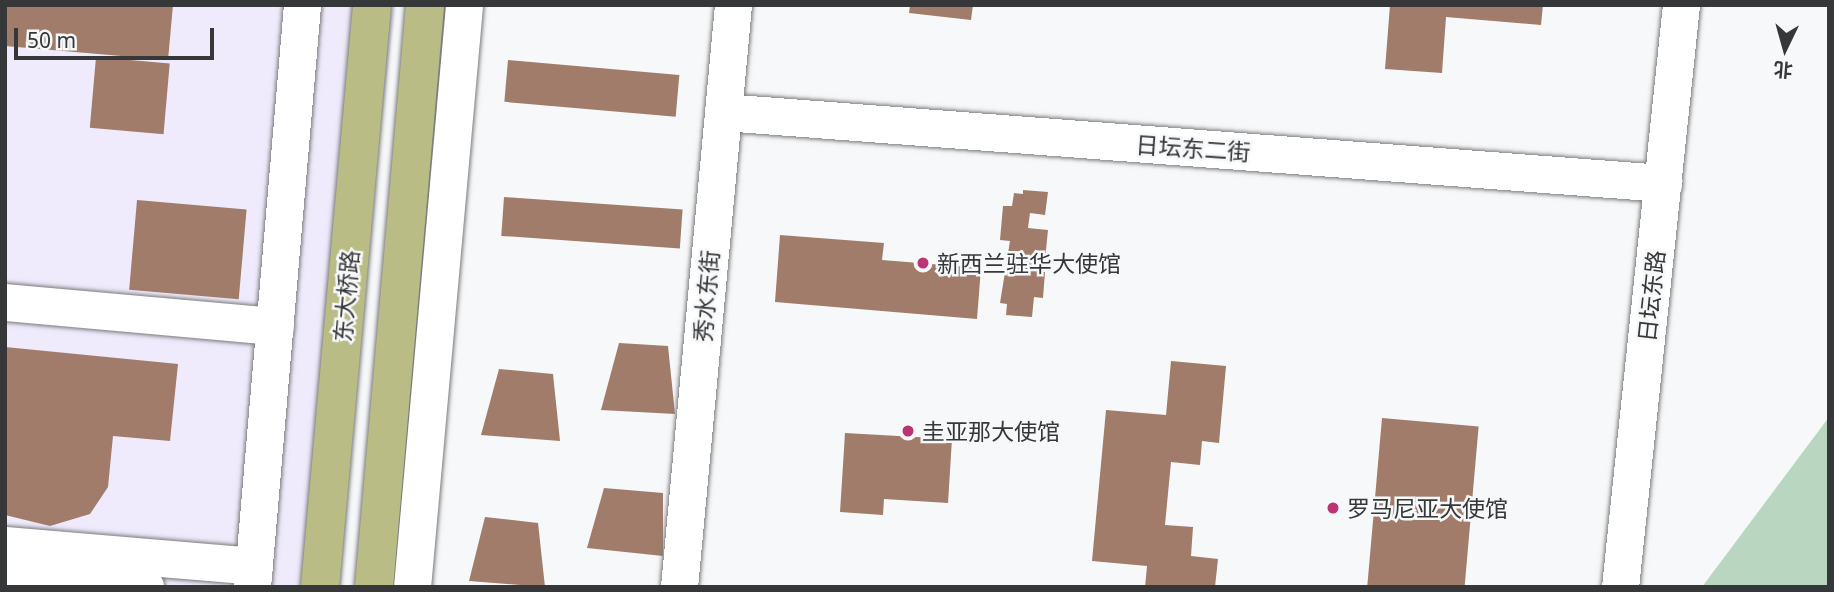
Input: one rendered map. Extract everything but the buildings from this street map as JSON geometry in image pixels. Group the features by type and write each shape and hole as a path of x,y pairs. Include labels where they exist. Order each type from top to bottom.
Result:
{"main road":[{"name":"东大桥路","path":"320,587 372,5"},
{"path":"374,587 425,5"}],"street":[{"path":"5,545 253,576 302,5"},
{"path":"412,587 464,5"},
{"name":"秀水东街","path":"679,587 733,5"},
{"name":"日坛东路","path":"1620,587 1681,5"},
{"name":"日坛东二街","path":"723,112 1663,183"},
{"path":"5,302 275,326"},
{"path":"5,572 145,587"}],"shaded area":[{"path":"5,5 396,5 323,587 5,587"}],"green space":[{"path":"1829,417 1829,587 1702,587"}],"place":[{"name":"新西兰驻华大使馆","path":"923,263"},
{"name":"圭亚那大使馆","path":"908,431"},
{"name":"罗马尼亚大使馆","path":"1333,508"}]}
